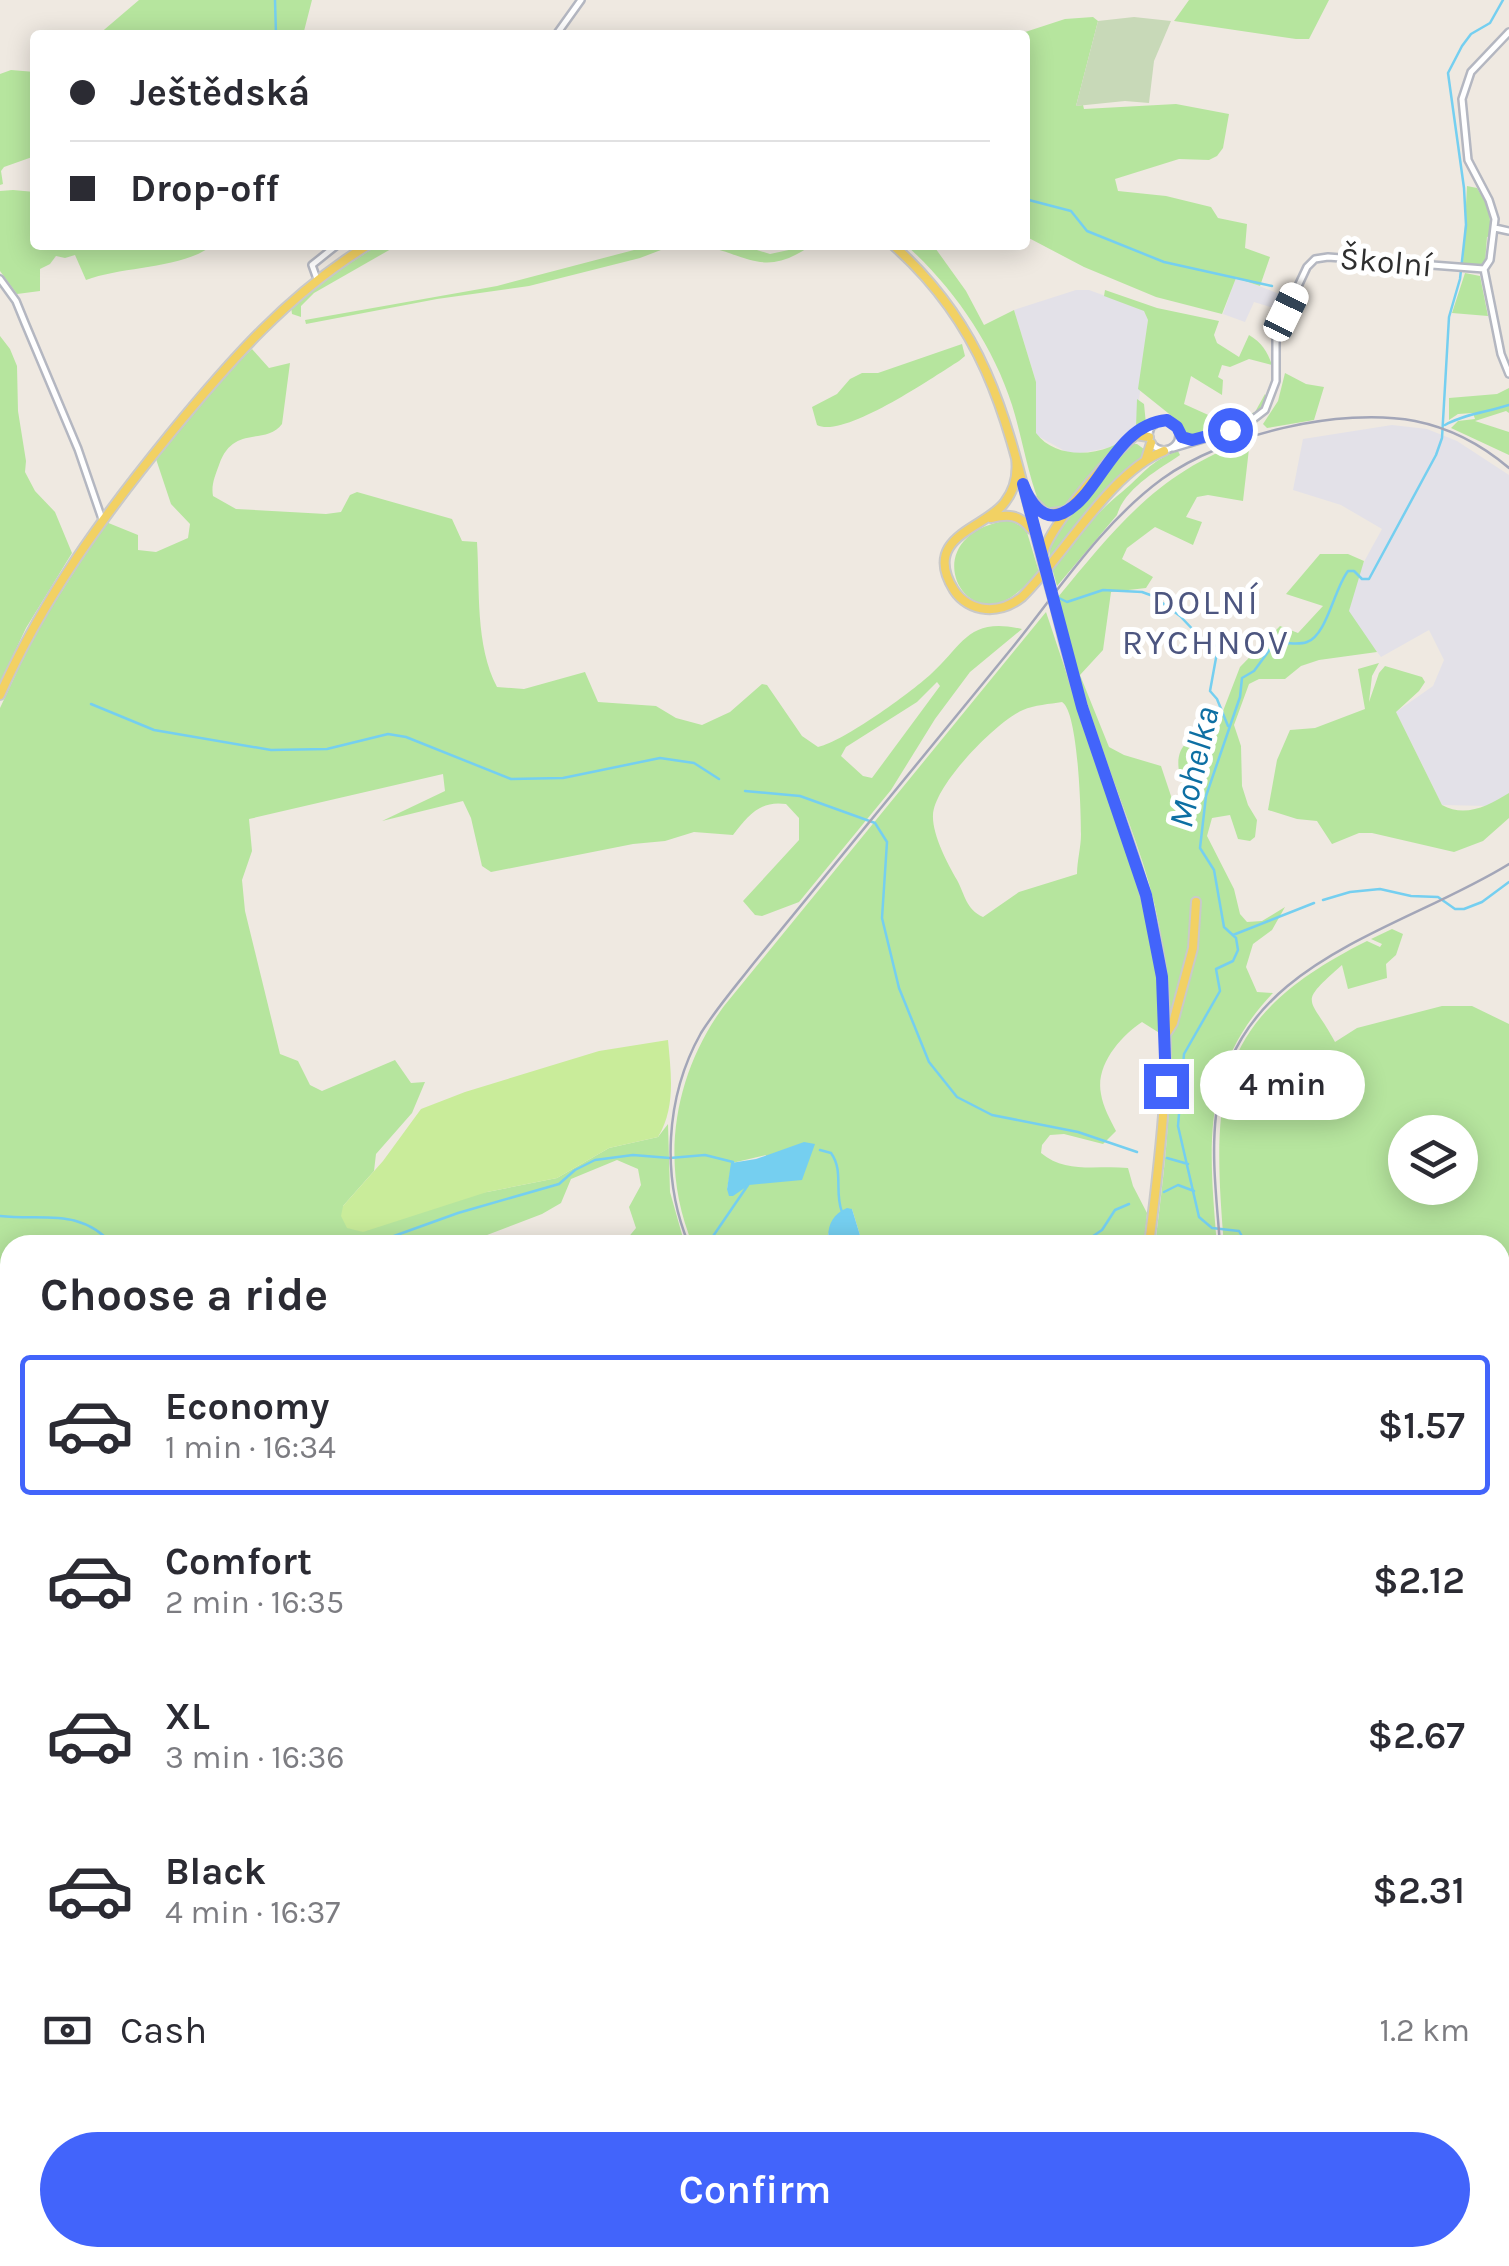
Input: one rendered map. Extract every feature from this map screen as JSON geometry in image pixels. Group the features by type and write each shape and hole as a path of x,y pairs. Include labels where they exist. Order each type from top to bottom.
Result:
{"main road":[{"path":"0,696 31,630 102,519 240,350 317,280 361,250"},
{"path":"898,250 936,287 965,327 989,374 1016,458 1082,707 1146,895 1162,977 1166,1034 1166,1107 1150,1235"},
{"path":"1043,563 1047,540 1074,505 1135,434 1154,424"},
{"path":"1135,434 1150,440 1144,463"},
{"path":"1016,458 1016,480 1008,498 999,510 966,528 948,555 948,576 955,591 981,608 1002,608 1018,601 1108,496 1144,463 1169,449"},
{"path":"1023,484 1034,506 1046,514 1062,514 1074,505"},
{"path":"982,520 1016,516 1024,520 1036,538"},
{"path":"1166,1034 1173,1023 1193,948 1196,902"}],"street":[{"path":"560,30 581,0"},
{"path":"1509,32 1471,72 1464,86 1468,160 1493,210 1495,228 1489,263 1484,269 1509,374"},
{"path":"1495,228 1509,231"},
{"path":"317,280 312,265 331,250"},
{"name":"Školní","path":"1192,440 1243,427 1265,410 1276,380 1276,333 1307,268 1318,258 1484,269"},
{"path":"0,278 16,301 76,442 102,519"},
{"path":"1163,420 1192,440 1169,449 1150,440 1154,424 1163,420"},
{"path":"1169,449 1180,435"}],"shaded area":[{"path":"1236,277 1287,297 1280,310 1254,302 1245,322 1223,314"},
{"path":"1076,290 1089,290 1144,310 1148,320 1136,427 1112,447 1072,455 1036,435 1036,382 1014,310"},
{"path":"1392,425 1427,429 1457,441 1509,475 1509,794 1489,806 1442,805 1396,712 1433,686 1444,660 1429,630 1381,657 1348,614 1360,569 1382,529 1341,505 1293,490 1303,439"}],"green space":[{"path":"139,0 312,0 304,30 104,30"},
{"path":"1189,0 1329,0 1309,39 1296,39 1174,21"},
{"path":"1093,17 1098,21 1076,106 1083,105 1084,109 1176,104 1229,114 1223,148 1217,156 1209,160 1179,159 1115,179 1118,191 1166,196 1211,207 1218,218 1247,224 1245,248 1270,257 1260,286 1236,278 1222,314 1156,297 1084,267 1030,239 1030,30 1065,19"},
{"path":"1134,17 1171,21 1154,61 1149,103 1076,106 1098,21"},
{"path":"11,70 30,72 30,158 4,167 0,185 0,74"},
{"path":"1467,186 1477,188 1489,208 1491,236 1487,237 1485,262 1480,265 1463,263"},
{"path":"0,191 30,192 30,250 205,250 186,259 86,280 75,255 56,256 40,269 40,291 17,294 0,271"},
{"path":"370,250 389,250 314,293 301,306 301,317 292,314 291,307"},
{"path":"634,250 661,250 529,286 306,324 305,320 497,286"},
{"path":"717,250 757,250 770,254 804,250 769,262"},
{"path":"911,250 937,250 984,325 1014,310 1036,382 1036,433 1051,446 1080,453 1113,446 1136,427 1137,399 1144,404 1146,424 1133,432 1063,506 1052,510 1039,502 1012,405 994,361 970,318"},
{"path":"1465,273 1480,276 1488,316 1452,313"},
{"path":"1105,290 1157,308 1219,321 1214,335 1217,343 1239,357 1249,335 1254,338 1272,365 1249,359 1230,367 1222,365 1218,377 1223,380 1222,395 1191,376 1184,404 1226,423 1255,412 1265,394 1267,399 1261,408 1253,415 1232,427 1187,435 1173,417 1138,389 1148,320 1144,311 1104,296"},
{"path":"0,336 17,366 25,472 35,491 55,512 72,553 26,628 0,683"},
{"path":"962,344 965,356 959,361 888,404 847,423 817,425 812,407 837,394 850,379"},
{"path":"252,349 269,368 290,363 282,424 267,434 232,444 219,465 213,496 236,509 326,514 341,512 350,495 357,492 452,519 462,541 477,542 482,635 497,687 524,689 585,672 598,702 656,706 676,718 702,725 730,712 762,684 767,685 802,736 818,747 844,736 892,704 978,630 1004,626 1022,629 970,672 891,790 799,902 762,916 755,915 743,901 799,840 799,818 786,804 762,807 733,835 694,832 665,841 491,872 482,866 463,801 382,821 445,791 443,774 249,819 252,851 242,880 245,911 280,1054 298,1061 310,1085 322,1091 395,1060 411,1083 425,1082 412,1113 376,1154 374,1171 343,1206 487,1192 557,1178 609,1148 658,1137 668,1124 670,1192 682,1235 630,1235 636,1228 629,1207 641,1185 638,1169 617,1160 571,1179 561,1203 542,1214 487,1235 0,1235 0,708 35,633 106,522 138,535 138,550 156,552 188,538 190,524 171,504 156,459 234,365","holes":["937,682 940,686 872,778 863,776 841,756 846,747 917,702"]},
{"path":"1285,373 1306,384 1324,387 1314,420 1267,428 1263,424 1278,401"},
{"path":"1509,388 1509,413 1475,421 1509,432 1509,455 1451,428 1458,421 1475,419 1473,413 1458,414 1449,420 1449,398 1497,394"},
{"path":"1250,440 1243,501 1197,497 1186,517 1202,522 1193,545 1155,527 1127,548 1122,559 1153,577 1146,588 1111,592 1103,650 1080,675 1109,747 1161,766 1172,799 1185,793 1178,767 1182,749 1195,736 1218,724 1240,667 1280,626 1298,633 1323,606 1286,594 1320,554 1348,554 1364,561 1349,611 1377,652 1319,660 1301,666 1285,679 1259,679 1249,684 1234,725 1241,746 1242,786 1257,820 1255,837 1250,841 1238,839 1230,815 1212,818 1207,836 1247,922 1262,921 1285,907 1272,930 1253,944 1246,967 1257,992 1273,993 1249,1022 1221,1081 1212,1143 1216,1235 1156,1235 1171,1045 1159,925 1133,833 1094,726 1058,597 1142,503 1190,467"},
{"path":"1131,444 1148,452 1049,560 1051,539"},
{"path":"1178,451 1180,455 1127,496 1117,515 1057,586 1052,568 1094,518 1153,464"},
{"path":"1010,520 1026,529 1039,572 1002,602 985,604 970,598 960,587 955,572 956,556 964,540 982,528"},
{"path":"1046,612 1141,896 1157,977 1161,1034 1142,1022 1118,1043 1106,1062 1101,1094 1116,1131 1103,1144 1064,1134 1050,1135 1041,1153 1071,1166 1128,1168 1147,1213 1145,1235 860,1235 852,1209 828,1235 689,1235 676,1184 674,1152 683,1091 707,1033 724,1006","holes":["1062,702 1067,709 1077,762 1081,834 1077,874 1019,892 983,917 969,906 941,848 933,823 936,802 969,755 1012,716 1027,708","766,1155 756,1183 727,1189 732,1163"]},
{"path":"1379,663 1372,676 1369,702 1385,666 1422,677 1425,682 1396,712 1442,805 1468,810 1509,793 1509,818 1483,841 1454,852 1359,833 1332,844 1317,821 1268,810 1277,760 1290,730 1315,728 1365,709 1358,669"},
{"path":"1392,929 1403,934 1396,955 1386,964 1387,978 1348,989 1342,965 1313,995 1314,1008 1335,1042 1357,1028 1442,1006 1472,1006 1509,1024 1509,1235 1223,1235 1219,1142 1223,1100 1234,1063 1252,1029 1279,998 1317,969 1367,941 1380,947 1382,944 1371,939"},
{"path":"668,1040 670,1102 658,1137 609,1148 557,1178 487,1192 363,1232 347,1228 341,1216 343,1206 421,1109 599,1051"}],"water":[{"path":"804,1142 815,1144 802,1180 749,1185 729,1196 731,1163 756,1159"},
{"path":"852,1209 860,1235 828,1235 837,1214"}],"waterway":[{"path":"275,0 276,30"},
{"name":"Mohelka","path":"1241,1235 1239,1231 1212,1228 1199,1217 1178,1126 1184,1054 1220,991 1216,969 1233,961 1238,950 1236,938 1224,927 1214,870 1200,848 1206,796 1240,697 1242,678 1254,671 1274,644 1303,643 1314,638 1348,571 1369,579 1436,455 1442,438 1449,317 1460,279 1466,225 1448,73 1471,34 1490,23 1503,0"},
{"path":"1030,200 1071,211 1087,231 1164,262 1272,286"},
{"path":"1445,425 1509,405"},
{"path":"1057,597 1067,602 1103,590 1142,592 1180,616 1200,637 1218,647 1210,691 1228,726"},
{"path":"91,704 154,730 271,750 327,749 388,734 406,737 511,779 563,778 660,758 694,763 719,779"},
{"path":"745,791 800,796 875,823 887,842 882,918 899,988 929,1062 957,1097 992,1115 1078,1132 1137,1152"},
{"path":"1323,900 1380,889 1438,897 1455,909 1464,909 1482,902 1509,882"},
{"path":"1233,935 1314,903"},
{"path":"820,1150 831,1153 835,1160 842,1212"},
{"path":"397,1235 559,1184 595,1160 633,1155 705,1155 733,1162"},
{"path":"1167,1158 1188,1164"},
{"path":"714,1235 748,1185"},
{"path":"1164,1192 1178,1185 1194,1191"},
{"path":"1095,1235 1115,1210 1129,1204"},
{"path":"0,1216 74,1220 102,1235"}],"railway":[{"path":"686,1235 674,1193 671,1138 680,1084 701,1033 1082,559 1140,497 1162,479 1217,449 1284,428 1353,418 1415,421 1441,428 1465,438 1509,468"},
{"path":"1219,1235 1214,1164 1216,1115 1229,1063 1253,1021 1287,986 1328,958 1509,864"}],"district":[{"name":"DOLNÍ RYCHNOV","path":"1206,622"}],"route":[{"path":"1166,1086 1162,977 1154,927 1130,840 1075,684 1023,484 1037,509 1058,515 1074,505 1124,444 1144,427 1167,420 1182,437 1192,440 1230,430"}]}
